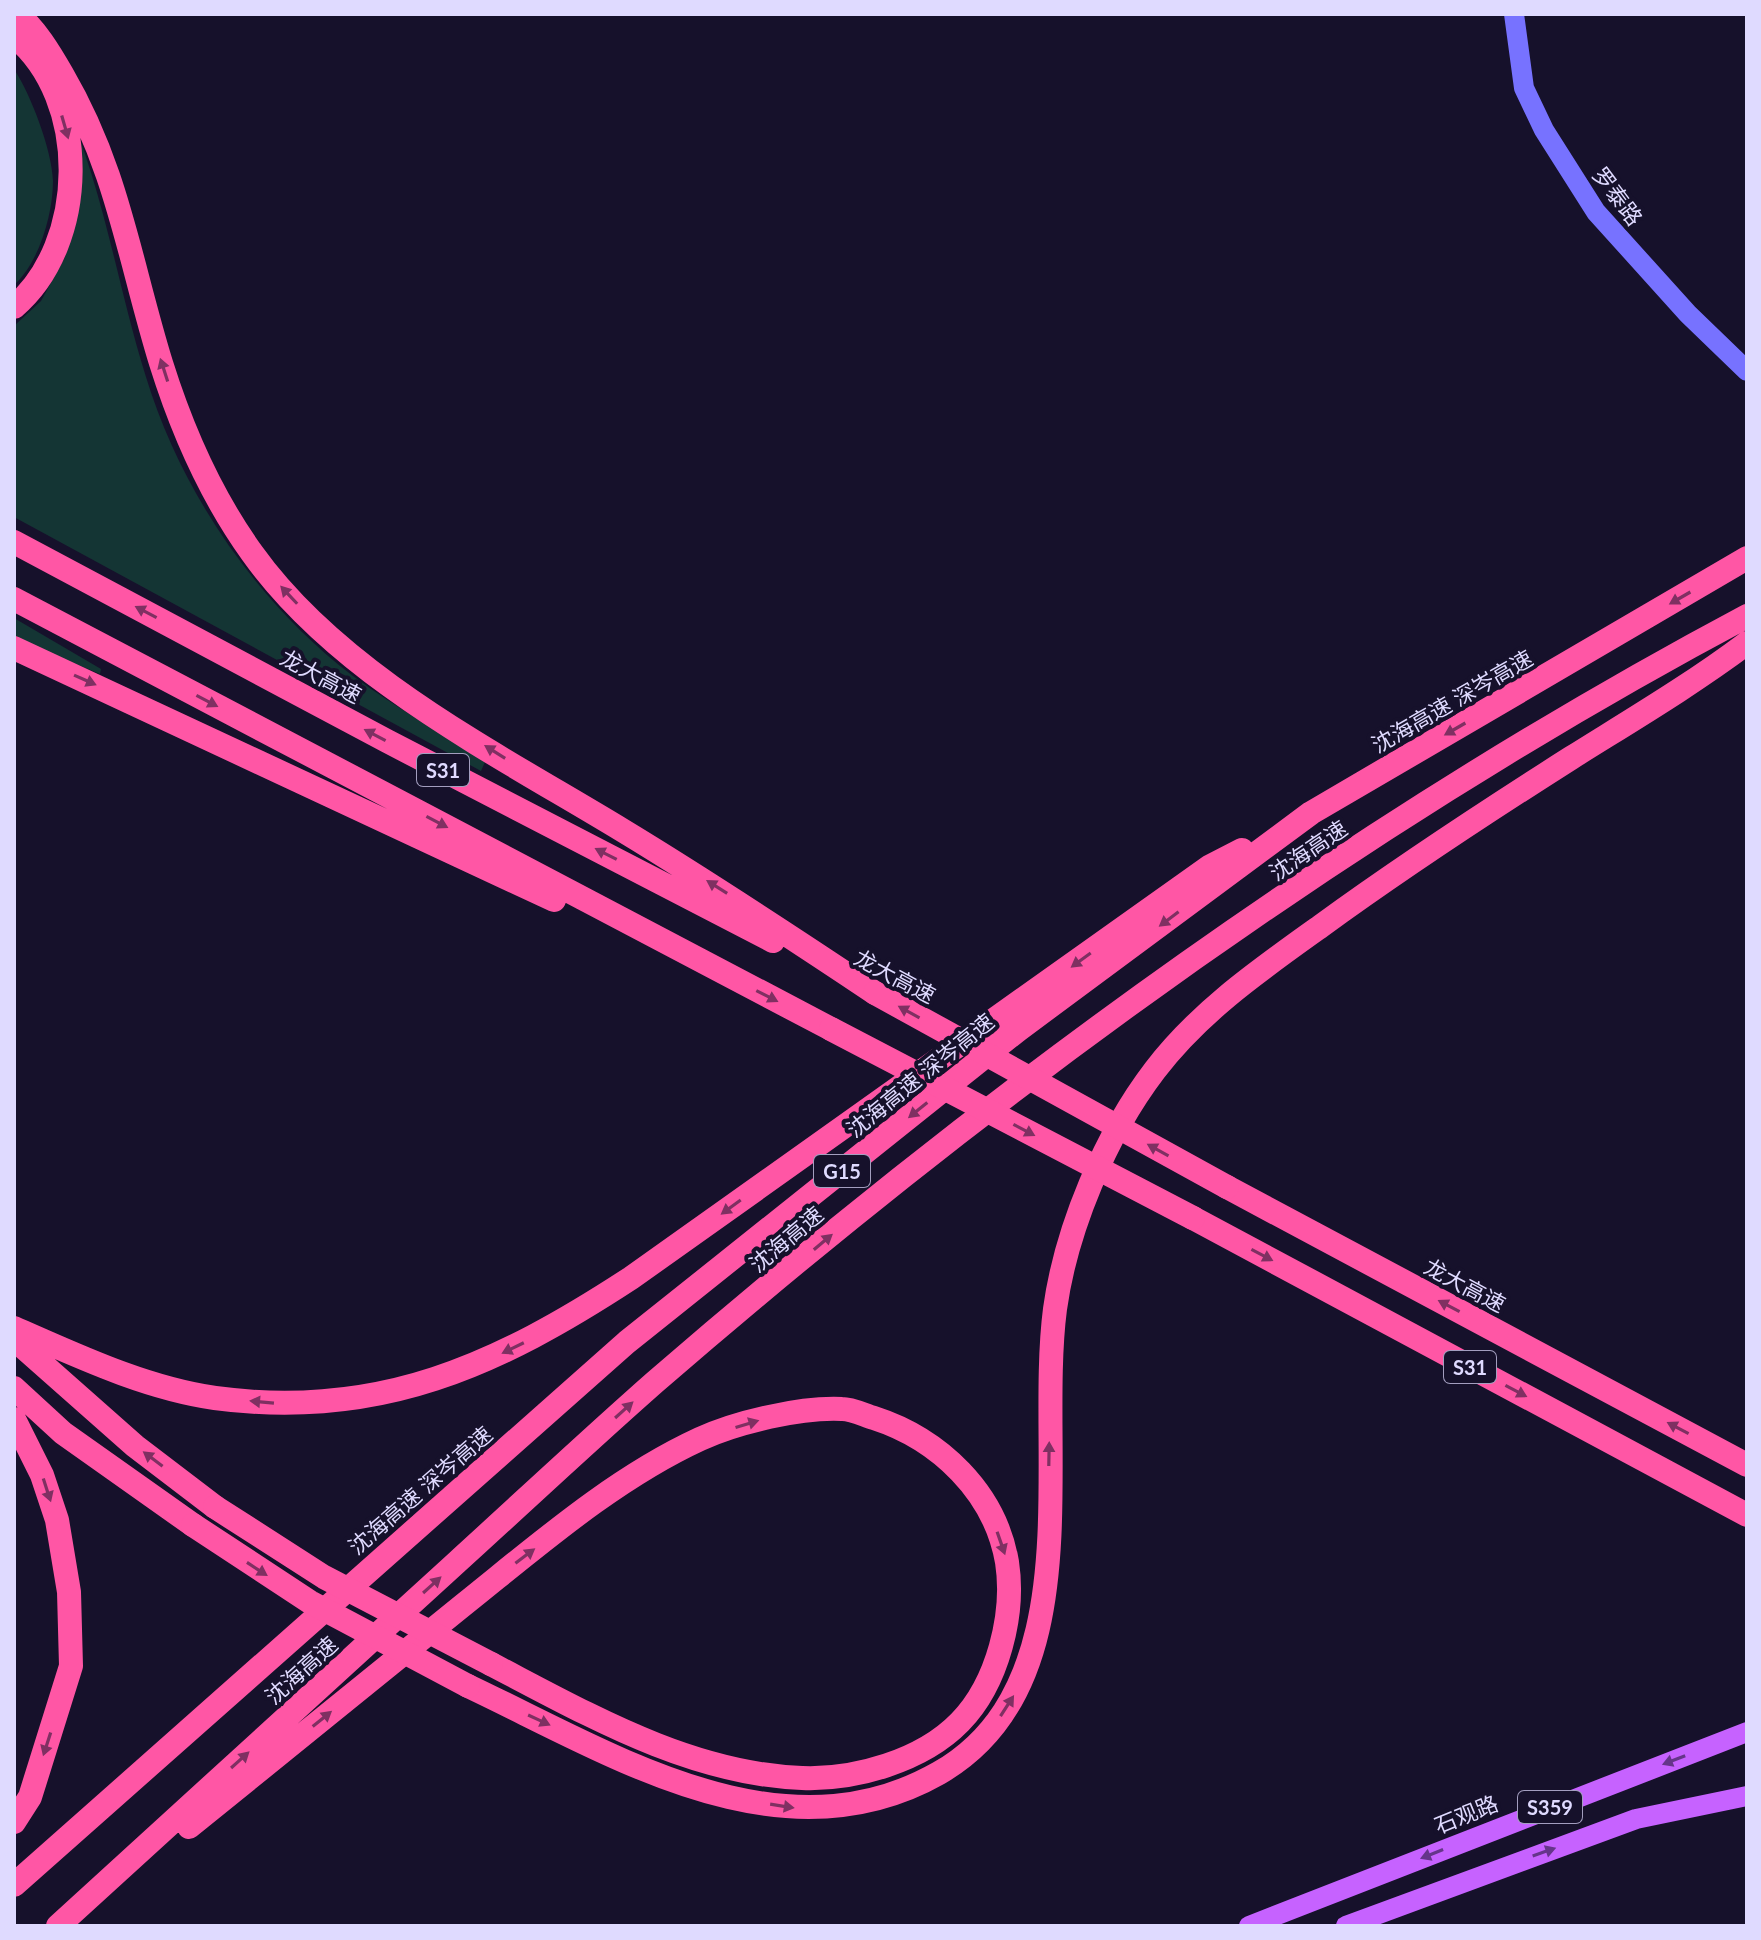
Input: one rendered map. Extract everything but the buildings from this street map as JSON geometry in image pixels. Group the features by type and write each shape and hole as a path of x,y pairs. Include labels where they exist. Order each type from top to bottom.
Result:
{"highway":[{"path":"17,14 51,55 82,108 110,173 162,365 198,460 254,555 287,594 333,640 399,691 719,888 875,993"},
{"path":"14,36 24,45 48,81 68,131 71,167 65,225 53,259 14,307"},
{"name":"龙大高速","path":"14,542 387,741 875,993 1227,1187 1747,1465"},
{"name":"沈海高速 深岑高速","path":"14,1885 627,1342 1018,1030 1311,813 1747,558"},
{"name":"S31","path":"14,599 1193,1218 1747,1515"},
{"name":"沈海高速","path":"58,1926 654,1383 945,1143 1084,1037 1363,845 1574,713 1747,616"},
{"path":"14,1388 63,1433 193,1525 310,1602 468,1686 656,1775 728,1798 803,1809 860,1805 915,1786 971,1750 1014,1696 1033,1651 1043,1607 1048,1558 1050,1370 1055,1307 1069,1241 1109,1147 1154,1072 1207,1013 1262,968 1382,881 1747,643"},
{"path":"14,648 486,871 704,963"},
{"path":"14,1328 154,1384 213,1398 279,1403 351,1398 419,1385 486,1362 555,1328 631,1278 1209,867 1311,813"},
{"path":"14,1339 135,1446 215,1507 324,1577 491,1664 612,1726 698,1759 802,1778 842,1776 885,1766 923,1748 960,1722 986,1685 1002,1641 1009,1599 1007,1560 994,1522 966,1476 939,1449 899,1426 844,1408 766,1418 701,1438 607,1495 513,1564 65,1926"},
{"path":"14,1419 42,1475 57,1520 69,1592 71,1666 30,1797 14,1822"}],"main road":[{"name":"石观路","path":"1249,1926 1747,1732"},
{"name":"S359","path":"1346,1926 1636,1819 1747,1796"}],"street":[{"name":"罗泰路","path":"1514,14 1524,88 1544,130 1596,212 1688,314 1747,371"}],"green space":[{"path":"14,69 40,123 53,181 43,237 31,264 14,285"},
{"path":"61,93 88,162 146,377 161,420 202,503 255,580 318,647 353,676 485,762 481,771 14,517 14,326 41,301 65,257 78,204"},
{"path":"14,618 101,669 100,674 14,638"}]}
